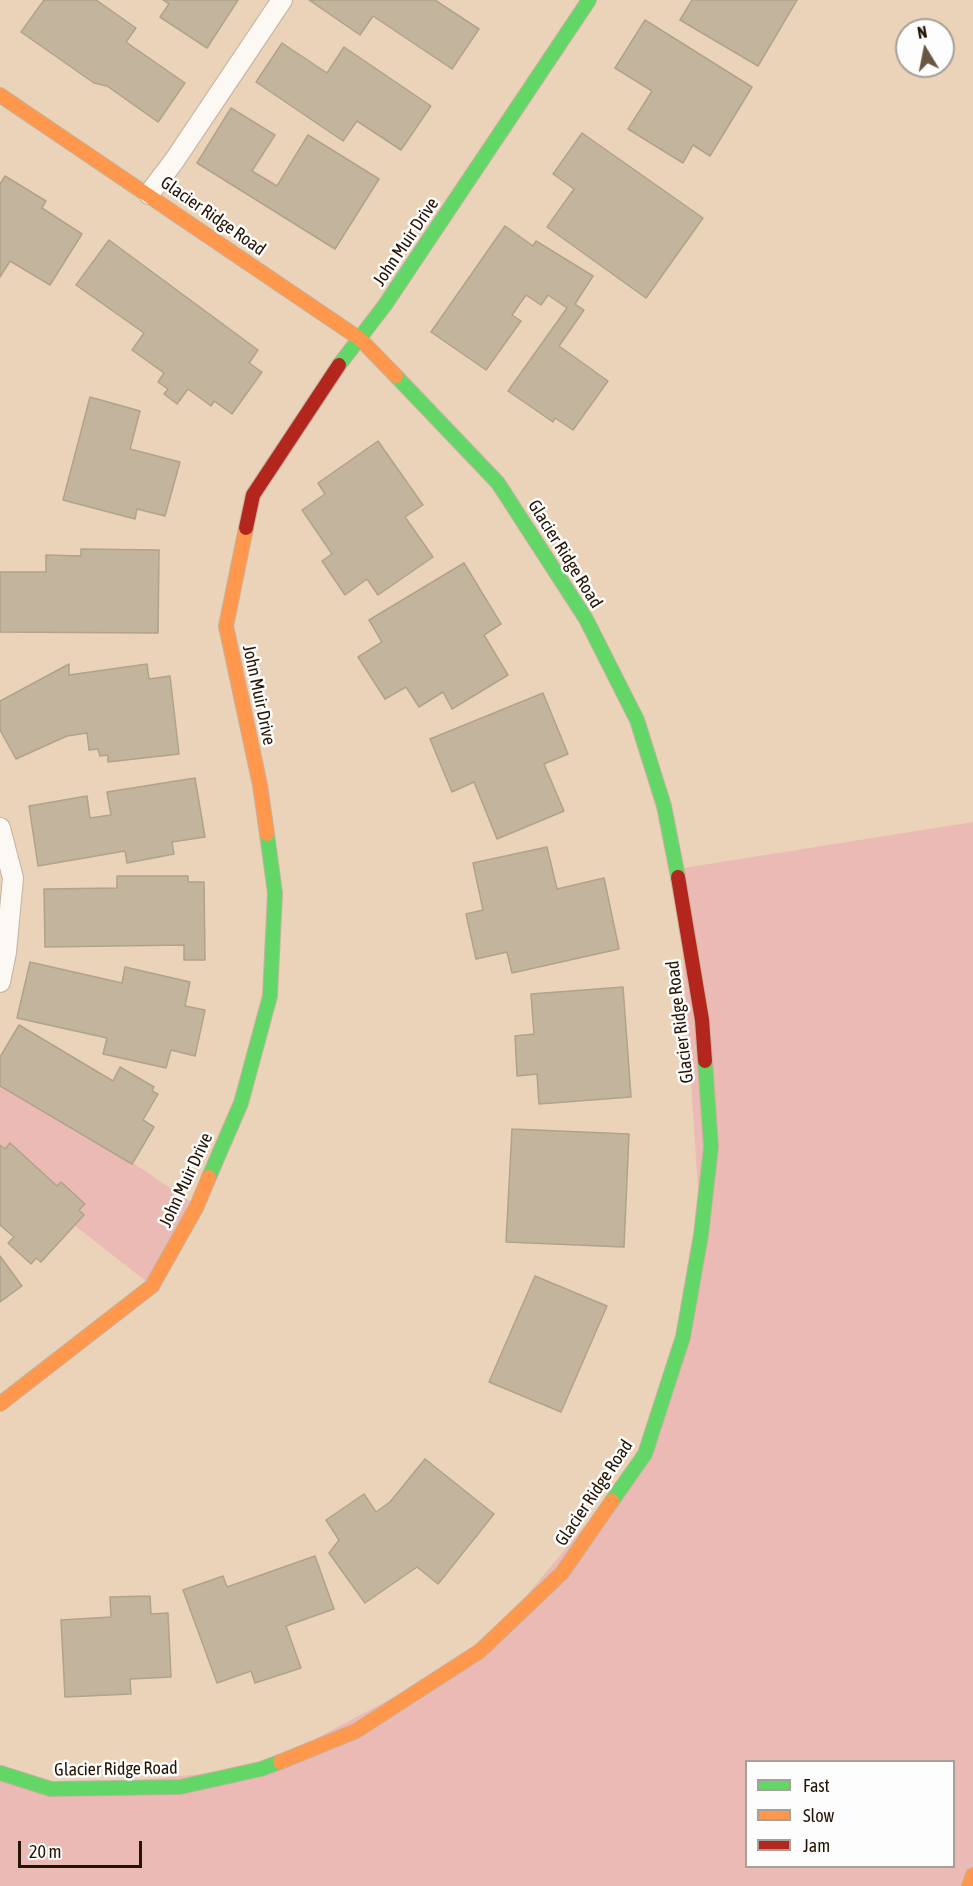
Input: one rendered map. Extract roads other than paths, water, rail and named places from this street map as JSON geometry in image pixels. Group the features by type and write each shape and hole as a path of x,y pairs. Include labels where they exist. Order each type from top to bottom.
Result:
{"street":[{"name":"John Muir Drive","path":"0,1404 152,1287 197,1206 241,1103 270,996 275,893 260,785 226,626 253,495 329,379 360,339 590,0"},
{"name":"Glacier Ridge Road","path":"0,95 360,339 498,483 586,619 637,720 664,806 673,848 702,1020 711,1147 701,1234 683,1337 645,1454 562,1573 480,1651 356,1731 261,1768 180,1787 51,1789 0,1773"},
{"path":"969,1886 973,1875"}],"lane":[{"path":"149,194 174,161 282,0"},
{"path":"0,828 13,878 6,952 0,982"}]}
